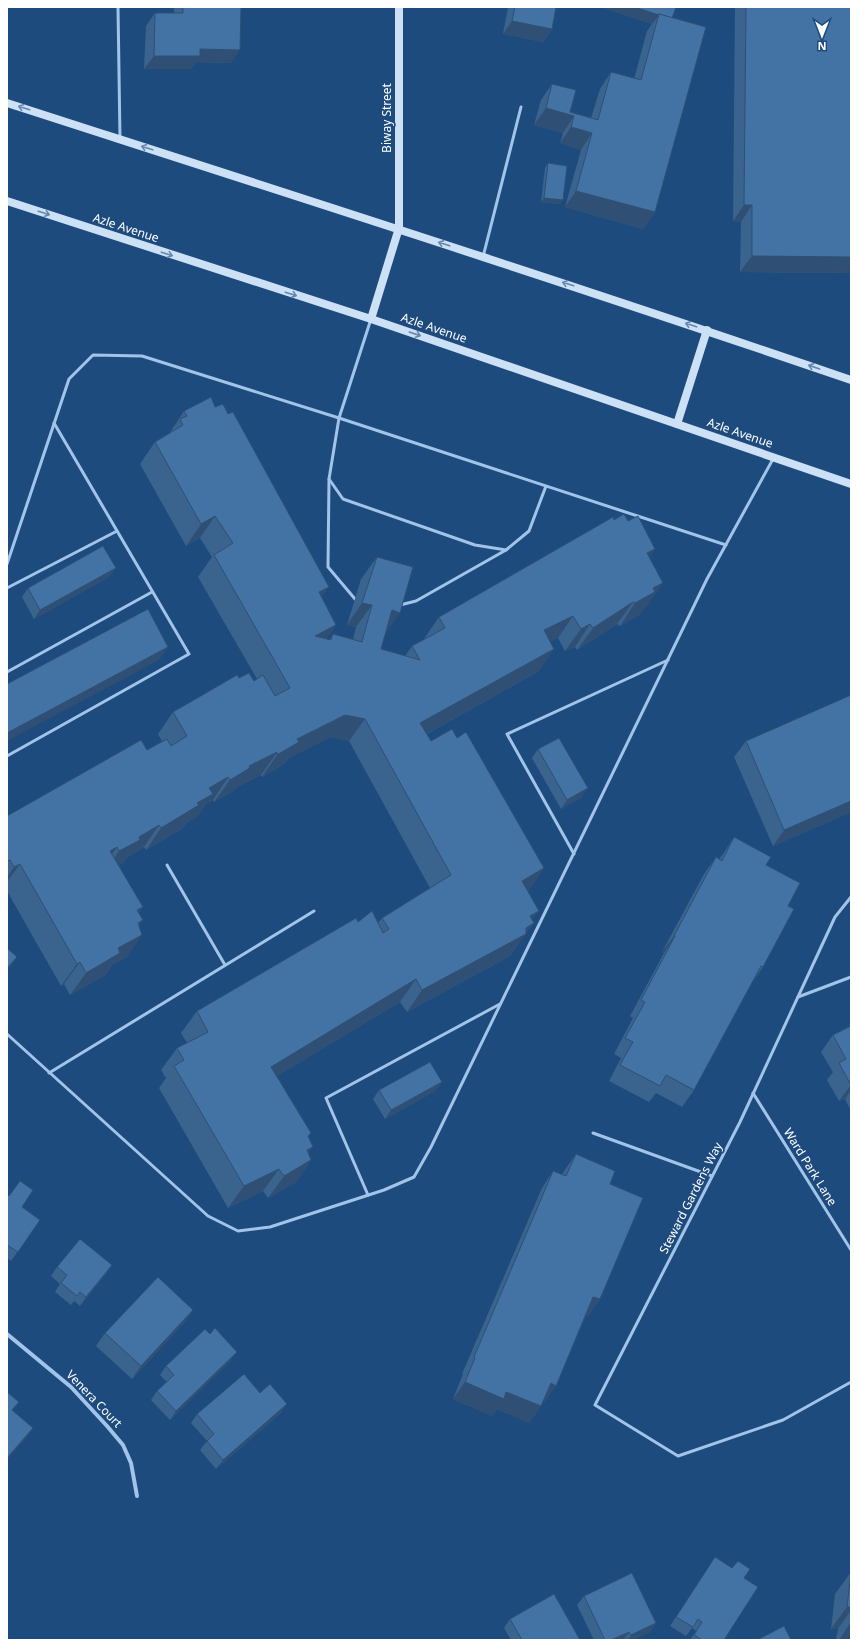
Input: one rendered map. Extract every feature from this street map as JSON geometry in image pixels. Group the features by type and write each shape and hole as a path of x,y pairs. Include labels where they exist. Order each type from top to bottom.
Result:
{"main road":[{"name":"Biway Street","path":"371,319 399,228 399,7"},
{"path":"7,103 399,228 707,330 851,380"},
{"name":"Azle Avenue","path":"7,201 371,319 851,484"},
{"path":"677,424 707,330"}],"street":[{"name":"Venera Court","path":"7,1334 71,1387 108,1426 123,1446 131,1463 137,1496"}],"lane":[{"path":"118,7 120,139"},
{"path":"484,256 521,107"},
{"path":"355,599 328,567 329,479 339,418 371,319"},
{"path":"7,564 69,379 93,355 142,356 339,418 726,545"},
{"path":"7,756 189,654 54,424"},
{"path":"7,1034 208,1216 238,1231 270,1227 368,1195 414,1177 431,1148 707,579 774,458"},
{"path":"329,479 343,499 475,545 506,550"},
{"path":"393,607 416,601 506,550 529,531 546,486"},
{"path":"7,588 117,531"},
{"path":"7,672 152,592"},
{"path":"574,854 507,734 668,660"},
{"path":"167,865 225,965"},
{"name":"Steward Gardens Way","path":"851,897 835,916 753,1093 595,1405 678,1456 783,1420 851,1382"},
{"path":"49,1072 314,911"},
{"path":"798,997 851,977"},
{"path":"368,1195 326,1098 500,1004"},
{"name":"Ward Park Lane","path":"753,1093 851,1250"},
{"path":"593,1133 712,1176"}],"building":[{"path":"183,7 241,7 240,50 200,49 200,56 154,56 155,13 183,13"},
{"path":"515,7 556,7 552,29 512,21"},
{"path":"634,7 676,7 672,18"},
{"path":"746,7 851,7 851,257 752,256 752,205 744,205"},
{"path":"659,14 706,27 655,212 576,191 592,133 571,127 574,116 546,108 552,84 576,90 570,112 598,120 611,72 641,80"},
{"path":"548,163 567,166 563,200 544,198"},
{"path":"211,397 215,407 223,404 228,414 233,412 329,587 319,592 336,625 315,636 331,640 333,634 362,642 372,605 362,603 377,557 413,567 400,613 392,610 381,649 420,660 412,646 445,628 439,617 613,517 614,520 624,514 628,521 638,516 655,549 647,553 663,583 653,588 655,592 635,603 633,602 593,628 590,624 581,629 573,616 544,630 554,649 420,723 431,741 452,729 457,738 466,732 544,868 522,881 539,911 530,916 534,923 526,928 526,934 422,990 416,979 271,1067 311,1133 308,1136 313,1147 307,1150 311,1160 284,1176 279,1169 244,1186 174,1066 184,1060 177,1048 208,1032 197,1011 356,918 358,922 372,911 383,933 389,929 382,918 451,875 365,719 345,715 297,739 299,742 277,755 277,752 249,766 250,768 230,780 228,777 209,788 213,794 197,803 199,805 161,828 159,825 139,837 140,840 119,851 117,847 110,851 143,907 137,910 143,920 138,923 142,935 118,948 120,953 86,973 80,962 77,964 20,864 14,867 10,860 7,861 7,816 141,740 147,750 167,739 171,746 187,736 173,712 237,675 239,678 249,673 254,681 263,675 275,696 290,688 214,555 233,543 215,516 201,524 155,442 183,425 180,419 187,416 184,411"},
{"path":"103,546 116,568 40,610 28,588"},
{"path":"148,609 168,647 7,733 7,684"},
{"path":"851,695 851,801 784,830 746,741"},
{"path":"559,738 588,788 567,800 538,749"},
{"path":"734,837 771,857 766,865 800,883 788,906 794,909 763,967 761,966 694,1090 666,1075 660,1086 620,1065 633,1042 625,1038 645,1002 641,1000 716,857 722,861"},
{"path":"7,948 17,957 7,968"},
{"path":"851,1026 851,1085 839,1063 846,1059 833,1035"},
{"path":"430,1062 442,1082 391,1110 379,1090"},
{"path":"576,1154 615,1171 610,1184 643,1198 600,1299 593,1297 556,1386 551,1383 541,1406 506,1392 504,1399 465,1382 475,1358 474,1357 553,1171 566,1176"},
{"path":"20,1181 33,1190 22,1207 40,1220 18,1252 7,1245 7,1195 9,1196"},
{"path":"80,1239 112,1265 86,1297 80,1292 77,1296 61,1283 67,1275 57,1267"},
{"path":"158,1277 193,1310 141,1366 105,1333"},
{"path":"215,1328 237,1352 176,1411 157,1391 174,1375 166,1366 205,1329 210,1334"},
{"path":"244,1374 260,1393 270,1384 287,1404 223,1460 207,1441 214,1434 197,1414"},
{"path":"7,1392 19,1402 12,1410 33,1428 7,1458"},
{"path":"715,1557 732,1568 738,1561 750,1569 744,1578 758,1587 724,1640 702,1640 694,1635 702,1622 698,1619 693,1627 676,1617"},
{"path":"851,1572 851,1607 847,1607"},
{"path":"632,1573 656,1623 631,1635 629,1632 611,1640 605,1640 584,1596"},
{"path":"554,1594 580,1640 522,1640 510,1619"},
{"path":"784,1626 791,1640 757,1640"}]}
